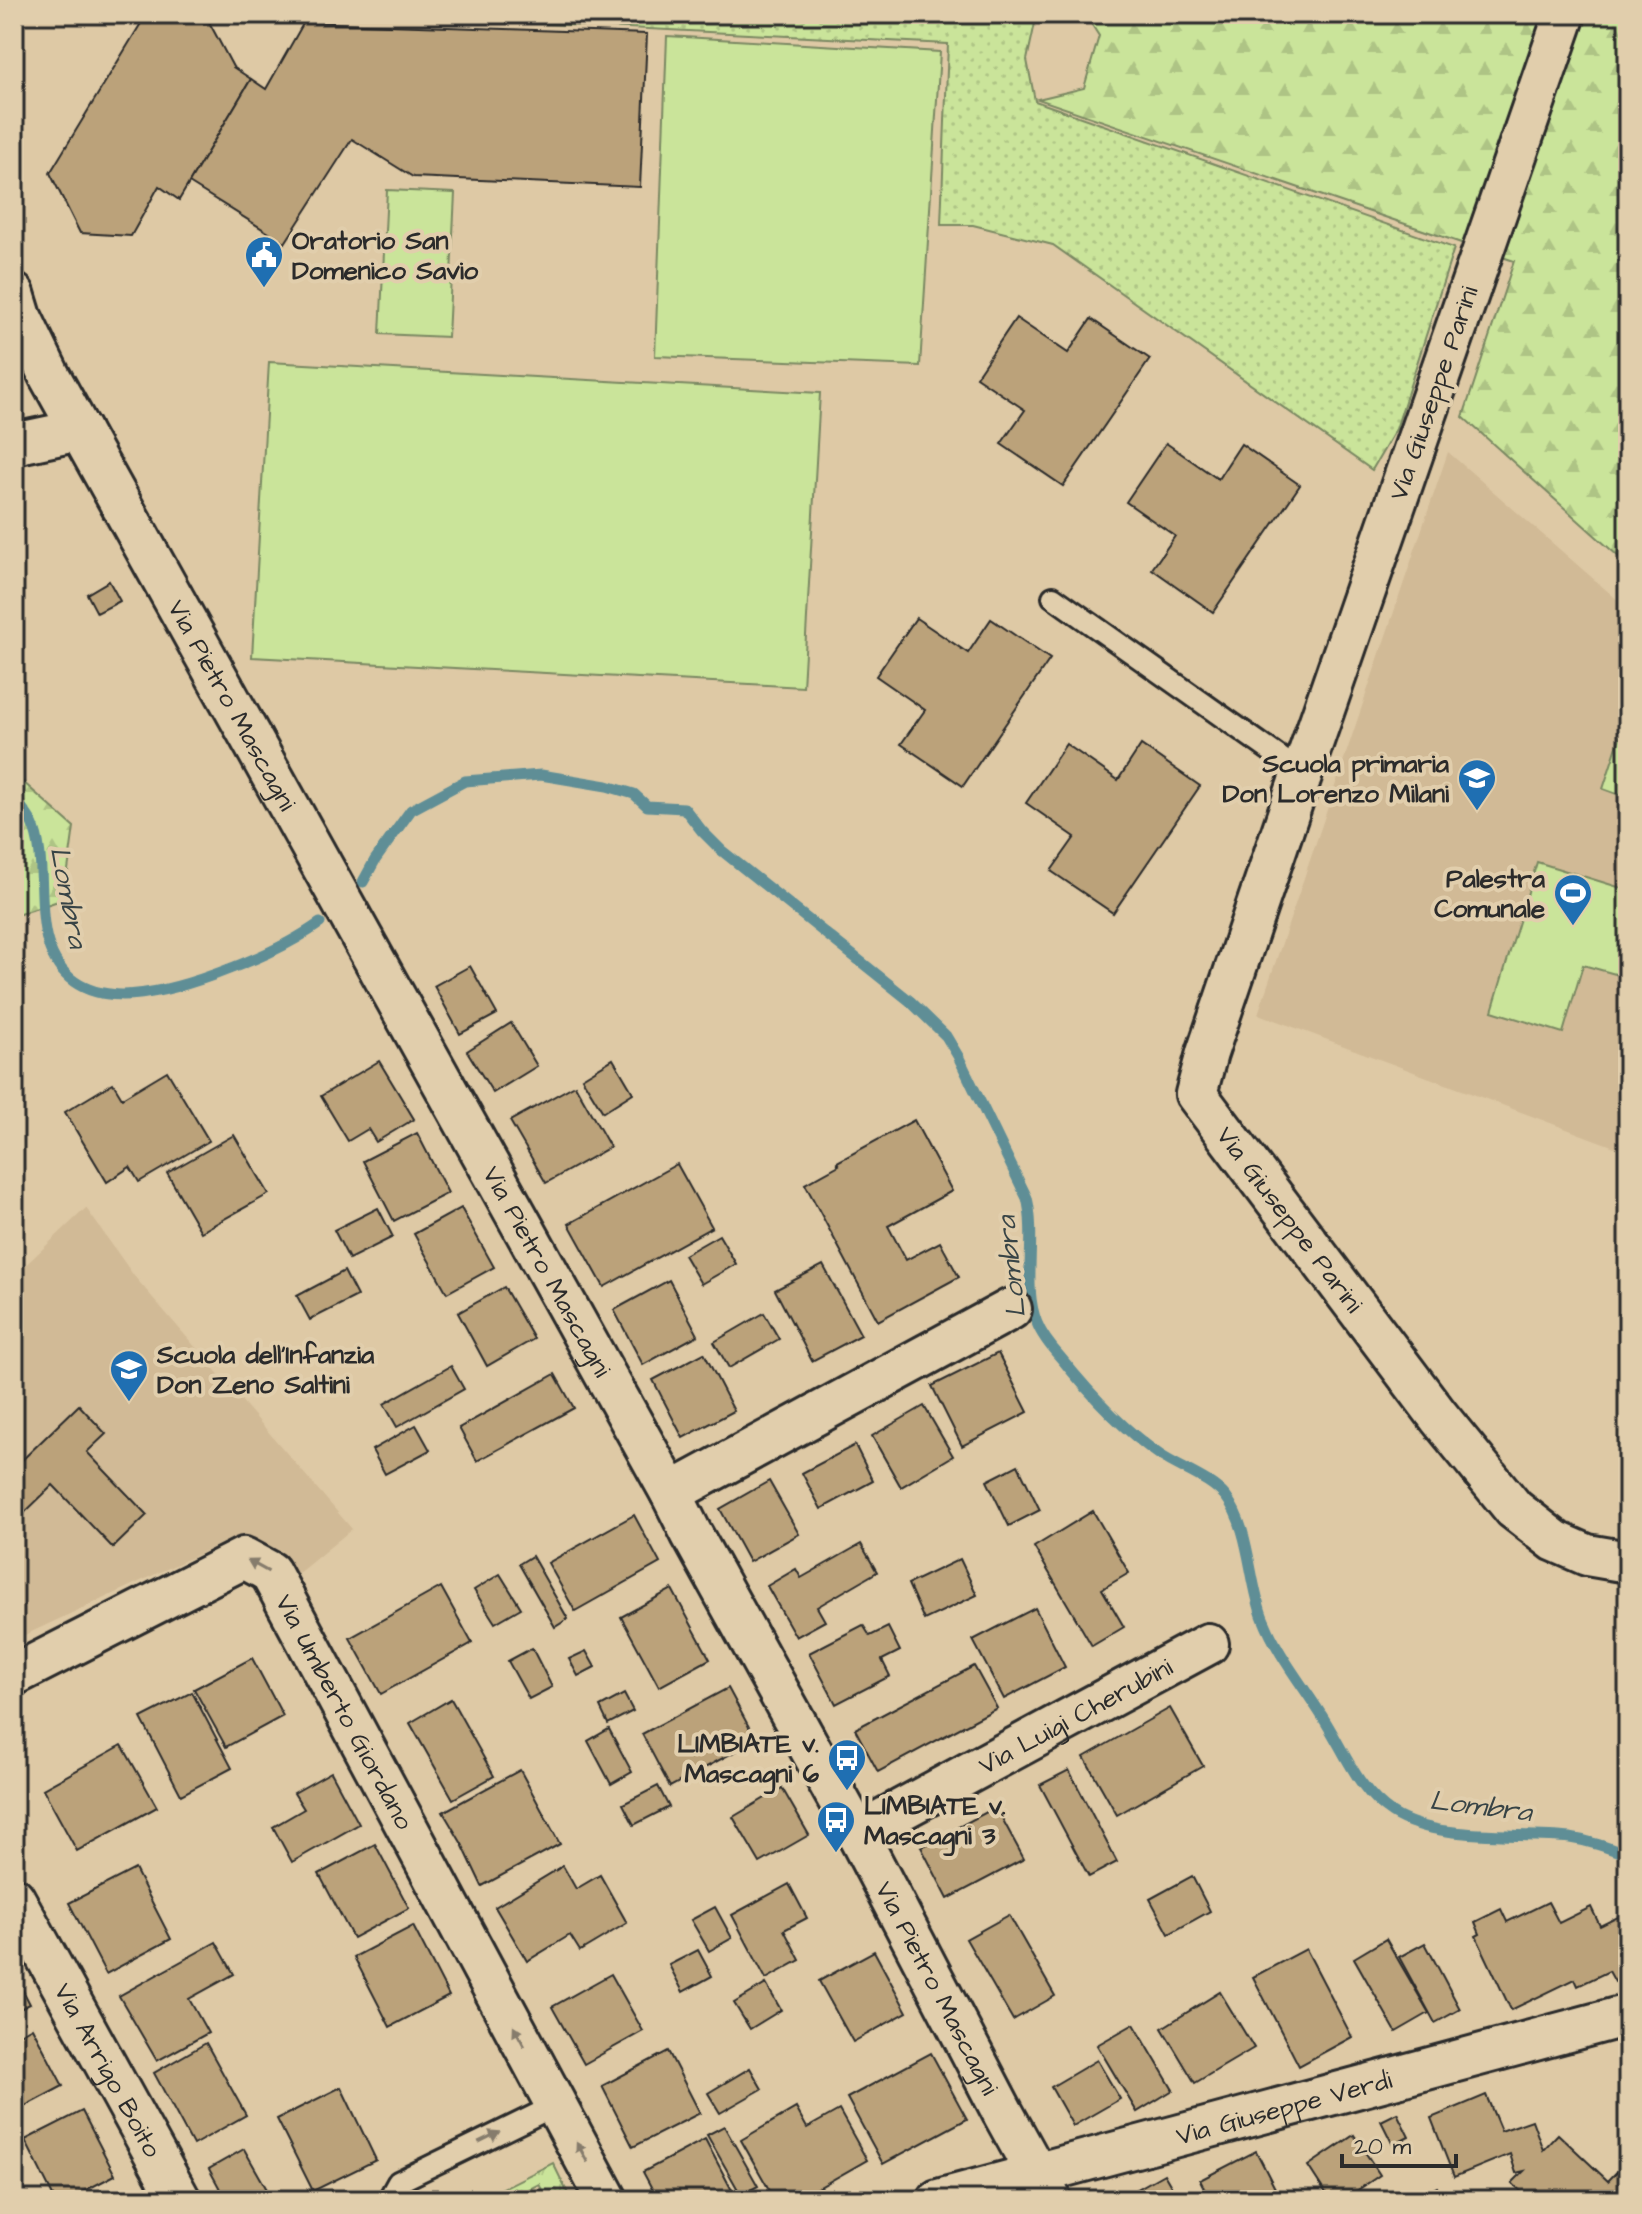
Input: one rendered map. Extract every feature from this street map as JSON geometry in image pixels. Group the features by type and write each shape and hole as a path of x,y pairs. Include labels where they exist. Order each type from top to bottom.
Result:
{"street":[{"name":"Via Giuseppe Parini","path":"1565,14 1302,773 1207,1053 1196,1094 1439,1417 1514,1509 1555,1541 1587,1555 1628,1562"},
{"name":"Via Pietro Mascagni","path":"14,294 21,317 49,375 671,1493 858,1835 1043,2187"},
{"path":"14,444 80,430"},
{"path":"671,1493 1011,1309"},
{"name":"Via Umberto Giordano","path":"14,1675 244,1558 270,1572 556,2105"},
{"name":"Via Luigi Cherubini","path":"858,1835 1208,1644"},
{"name":"Via Arrigo Boito","path":"14,1898 180,2200"},
{"name":"Via Giuseppe Verdi","path":"938,2200 1043,2187 1628,2015"},
{"path":"556,2105 607,2200"}],"lane":[{"path":"1053,597 1302,773"},
{"path":"388,2200 398,2182 556,2105"}],"shaded area":[{"name":"Scuola primaria Don Lorenzo Milani","path":"1448,452 1628,609 1628,1152 1258,1014"},
{"name":"Scuola dell'Infanzia Don Zeno Saltini","path":"86,1208 134,1276 352,1529 296,1575 280,1550 255,1541 231,1539 14,1640 14,1276"}],"green space":[{"path":"350,14 1037,14 1027,60 1035,101 1454,248 1396,429 1372,470 1053,245 973,225 941,225 948,44"},
{"path":"1085,14 1628,14 1628,565 1463,417 1514,261 1038,99 1084,88 1099,36"},
{"path":"667,36 940,52 920,366 655,356"},
{"path":"387,190 455,193 448,337 380,334"},
{"path":"269,362 820,393 803,687 252,657"},
{"path":"1624,725 1628,726 1628,798 1603,789"},
{"path":"14,774 74,827 64,899 14,916"},
{"name":"Palestra Comunale","path":"1537,862 1628,890 1626,977 1583,965 1563,1033 1492,1011"},
{"path":"553,2163 571,2200 547,2200 539,2184 508,2200 479,2200"}],"building":[{"path":"146,15 209,22 233,67 251,79 179,200 159,186 131,236 80,233 50,173"},
{"path":"304,22 647,34 640,187 413,177 352,139 285,243 189,183 251,79 266,89"},
{"path":"1016,318 1068,353 1091,319 1150,359 1063,486 1001,444 1025,410 976,377"},
{"path":"1166,443 1218,479 1241,444 1300,485 1213,612 1152,569 1175,536 1126,502"},
{"path":"109,581 120,601 97,613 87,594"},
{"path":"916,618 968,653 991,619 1050,659 963,786 901,744 925,710 876,676"},
{"path":"1066,744 1118,780 1141,745 1200,786 1113,913 1051,871 1075,837 1026,803"},
{"path":"470,966 497,1014 460,1034 434,986"},
{"path":"511,1023 537,1066 493,1093 467,1051"},
{"path":"613,1059 633,1093 603,1112 582,1078"},
{"path":"379,1061 414,1119 376,1142 368,1129 348,1141 321,1096"},
{"path":"167,1071 209,1141 139,1182 130,1167 107,1182 65,1112 113,1083 122,1098"},
{"path":"575,1085 610,1147 546,1183 510,1121"},
{"path":"914,1120 952,1191 888,1226 906,1260 940,1242 959,1277 878,1321 805,1184 839,1165 837,1162"},
{"path":"417,1133 448,1193 394,1221 363,1161"},
{"path":"234,1135 269,1194 201,1232 167,1173"},
{"path":"677,1164 712,1227 604,1287 569,1224"},
{"path":"378,1208 393,1237 349,1259 334,1230"},
{"path":"461,1208 494,1267 447,1293 414,1234"},
{"path":"719,1235 736,1264 701,1284 684,1255"},
{"path":"823,1265 861,1335 812,1361 775,1290"},
{"path":"344,1271 357,1296 310,1320 297,1296"},
{"path":"669,1280 698,1335 643,1365 614,1310"},
{"path":"504,1287 534,1339 487,1366 458,1313"},
{"path":"764,1313 779,1339 729,1368 714,1342"},
{"path":"704,1353 734,1411 683,1438 653,1380"},
{"path":"998,1353 1028,1412 962,1446 932,1386"},
{"path":"451,1366 464,1389 397,1427 384,1404"},
{"path":"555,1374 574,1408 477,1461 459,1428"},
{"path":"79,1405 106,1434 87,1452 147,1515 113,1548 53,1485 14,1523 14,1458 19,1463"},
{"path":"924,1406 953,1456 901,1487 872,1436"},
{"path":"416,1425 430,1450 385,1474 372,1450"},
{"path":"855,1445 873,1481 821,1509 802,1473"},
{"path":"1018,1465 1040,1510 1009,1526 987,1481"},
{"path":"769,1481 799,1534 749,1562 720,1509"},
{"path":"1093,1511 1129,1573 1102,1589 1124,1627 1092,1646 1034,1547"},
{"path":"634,1515 660,1563 575,1611 548,1563"},
{"path":"861,1544 877,1572 817,1607 825,1621 796,1637 767,1586 796,1569 801,1578"},
{"path":"532,1556 568,1619 555,1627 519,1564"},
{"path":"960,1559 977,1595 924,1620 908,1584"},
{"path":"500,1574 521,1608 495,1623 474,1590"},
{"path":"441,1587 472,1643 381,1694 350,1638"},
{"path":"672,1589 710,1659 659,1687 621,1617"},
{"path":"1035,1608 1065,1667 1004,1699 973,1640"},
{"path":"863,1625 870,1636 888,1627 900,1651 882,1660 890,1676 836,1704 809,1653"},
{"path":"532,1648 552,1687 529,1699 508,1661"},
{"path":"586,1651 595,1667 578,1676 569,1659"},
{"path":"252,1658 283,1716 226,1747 194,1689"},
{"path":"974,1666 997,1708 878,1772 855,1729"},
{"path":"728,1688 756,1740 670,1787 642,1734"},
{"path":"192,1692 232,1768 181,1795 141,1718"},
{"path":"624,1694 633,1711 608,1724 600,1707"},
{"path":"451,1699 494,1776 453,1799 410,1723"},
{"path":"1170,1708 1203,1766 1117,1815 1084,1757"},
{"path":"609,1729 632,1772 611,1784 588,1741"},
{"path":"122,1745 157,1807 77,1851 43,1789"},
{"path":"520,1770 560,1844 482,1886 443,1812"},
{"path":"1069,1770 1117,1862 1089,1877 1040,1785"},
{"path":"331,1772 359,1824 292,1862 273,1827 304,1809 294,1793"},
{"path":"658,1786 669,1807 634,1825 623,1804"},
{"path":"782,1788 809,1835 760,1863 733,1817"},
{"path":"996,1807 1024,1859 948,1899 921,1847"},
{"path":"375,1844 409,1908 353,1938 319,1874"},
{"path":"563,1866 576,1889 600,1875 627,1923 580,1951 570,1935 527,1961 495,1907"},
{"path":"135,1869 171,1939 106,1974 69,1903"},
{"path":"1192,1876 1210,1911 1169,1934 1150,1899"},
{"path":"789,1884 807,1918 784,1930 800,1960 766,1979 732,1915"},
{"path":"1548,1902 1559,1923 1591,1907 1600,1926 1628,1912 1628,1976 1615,1982 1609,1971 1578,1986 1575,1979 1511,2010 1476,1936 1480,1934 1475,1922 1501,1909 1507,1922"},
{"path":"715,1907 732,1938 709,1951 691,1920"},
{"path":"1009,1915 1055,1996 1013,2020 966,1939"},
{"path":"413,1926 449,1996 390,2027 354,1957"},
{"path":"1386,1939 1429,2013 1396,2032 1354,1958"},
{"path":"216,1942 234,1974 189,1999 208,2033 157,2061 119,1996"},
{"path":"1425,1943 1460,2009 1435,2023 1399,1957"},
{"path":"1306,1949 1352,2037 1299,2066 1253,1977"},
{"path":"698,1950 712,1976 683,1992 669,1965"},
{"path":"874,1951 907,2012 853,2042 819,1981"},
{"path":"14,1973 30,2004 14,2012"},
{"path":"611,1974 643,2031 584,2064 552,2007"},
{"path":"766,1984 781,2010 750,2029 734,2003"},
{"path":"1220,1992 1254,2048 1195,2083 1162,2028"},
{"path":"1134,2024 1173,2090 1137,2112 1097,2045"},
{"path":"32,2027 63,2086 14,2112 14,2037"},
{"path":"206,2043 246,2115 193,2145 154,2073"},
{"path":"668,2051 700,2113 633,2147 602,2086"},
{"path":"931,2053 967,2119 883,2164 847,2098"},
{"path":"1097,2060 1120,2099 1073,2126 1051,2087"},
{"path":"750,2068 762,2089 720,2113 708,2093"},
{"path":"341,2087 376,2160 313,2191 277,2119"},
{"path":"1486,2095 1501,2131 1532,2120 1543,2150 1558,2134 1608,2181 1628,2160 1628,2200 1530,2200 1512,2183 1524,2171 1516,2173 1510,2154 1454,2177 1431,2118"},
{"path":"796,2108 807,2128 839,2110 867,2160 797,2200 775,2200 741,2140"},
{"path":"82,2111 115,2175 67,2200 55,2200 25,2140"},
{"path":"1397,2113 1409,2137 1393,2145 1381,2121"},
{"path":"724,2126 758,2186 741,2195 707,2135"},
{"path":"1354,2135 1380,2175 1343,2200 1330,2200 1308,2166"},
{"path":"705,2139 737,2200 658,2200 643,2172"},
{"path":"244,2149 273,2200 226,2200 209,2169"},
{"path":"1256,2151 1281,2200 1210,2200 1200,2180"},
{"path":"1164,2174 1179,2200 1118,2200"},
{"path":"1437,2187 1445,2200 1413,2200"}],"waterway":[{"name":"Lombra","path":"363,882 411,810 465,781 541,775 607,786 634,794 647,806 684,808 721,850 910,1001 946,1036 1027,1198 1031,1229 1031,1294 1042,1333 1083,1385 1133,1434 1160,1455 1212,1484 1226,1497 1245,1539 1258,1604 1269,1631 1352,1769 1370,1793 1392,1813 1431,1828 1478,1834 1570,1838 1628,1855"},
{"name":"Lombra","path":"14,798 37,835 48,943 60,967 77,983 97,992 120,995 145,993 194,982 270,952 320,923"}],"place":[{"name":"Oratorio San Domenico Savio","path":"264,289"},
{"name":"Scuola primaria Don Lorenzo Milani","path":"1477,812"},
{"name":"Palestra Comunale","path":"1573,927"},
{"name":"Scuola dell'Infanzia Don Zeno Saltini","path":"129,1403"},
{"name":"LIMBIATE v. Mascagni 6","path":"847,1792"},
{"name":"LIMBIATE v. Mascagni 3","path":"836,1854"}]}
